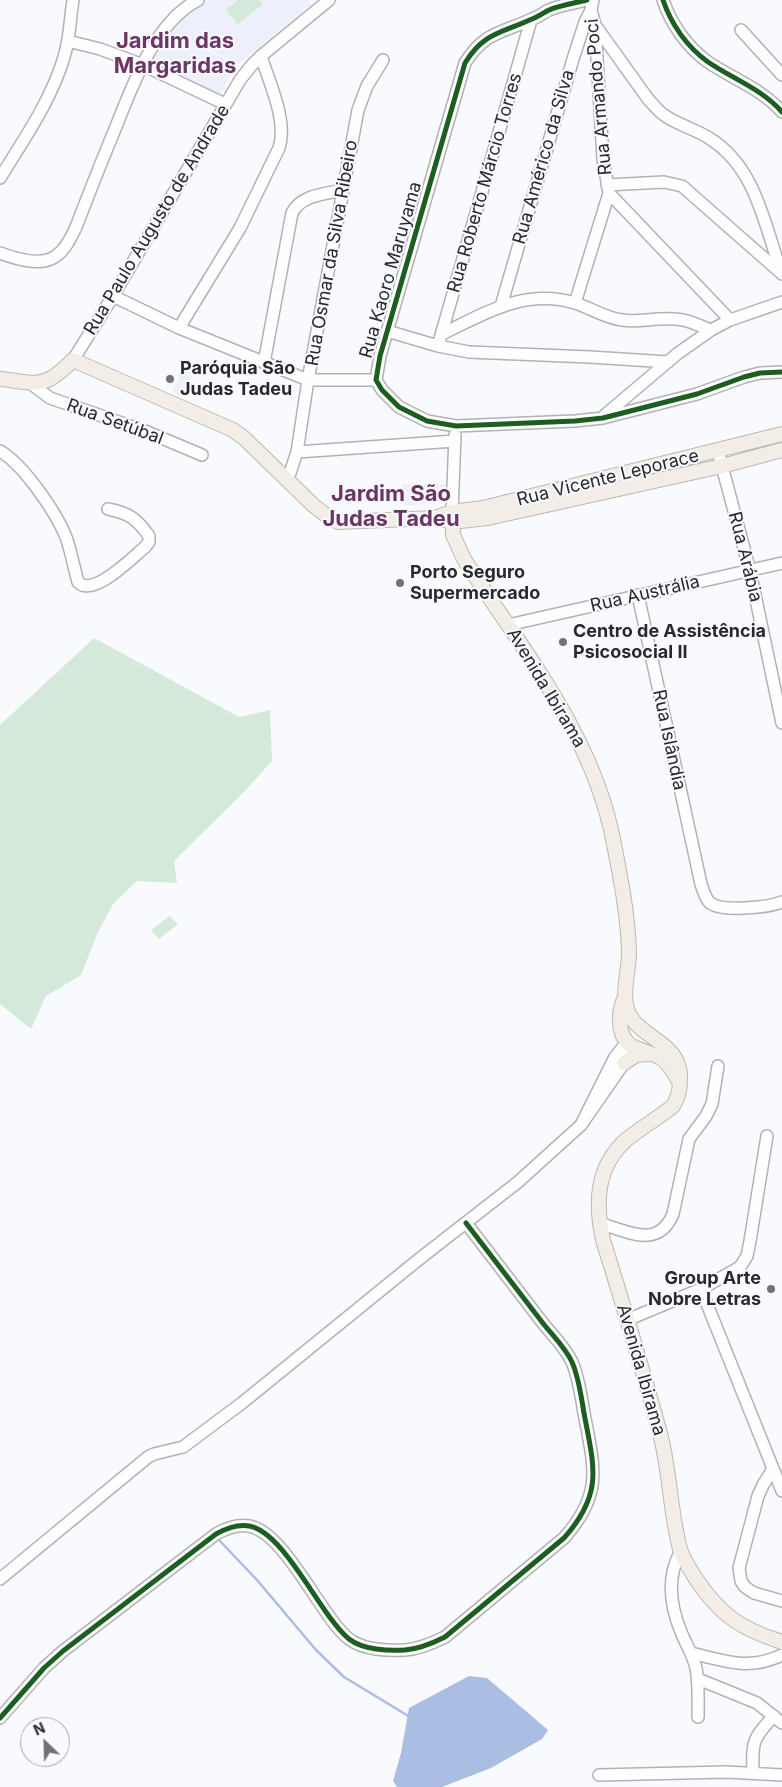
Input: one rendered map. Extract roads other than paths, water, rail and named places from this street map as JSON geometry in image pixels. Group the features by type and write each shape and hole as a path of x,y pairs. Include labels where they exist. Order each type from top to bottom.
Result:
{"main road":[{"path":"0,379 30,383 43,382 52,378 73,360"},
{"name":"Rua Vicente Leporace","path":"73,360 233,430 244,438 318,509 330,519 338,522 452,517 782,434"},
{"path":"452,517 488,518 722,466 782,450"},
{"name":"Avenida Ibirama","path":"452,517 453,535 464,559 564,711 583,749 602,796 614,841 627,920 629,954 627,1006 631,1018 674,1054 681,1071 677,1098 673,1106 626,1140 612,1156 603,1174 599,1188 600,1223 661,1439 681,1551 704,1590 723,1612 758,1634 782,1642"},
{"name":"Avenida Ibirama","path":"626,993 620,1008 620,1022 623,1035 631,1045"},
{"path":"631,1018 631,1045"},
{"path":"631,1045 653,1037"},
{"path":"631,1045 665,1061 680,1083"},
{"path":"624,1064 636,1056 650,1054"}],"street":[{"path":"0,178 51,92 65,56 73,0"},
{"name":"Rua Paulo Augusto de Andrade","path":"73,360 113,296 225,104 251,66 329,0"},
{"path":"663,0 671,20 682,37 697,53 748,85 782,112"},
{"path":"0,253 31,261 46,261 56,256 65,247 76,227 127,99 143,65 155,42 190,1"},
{"name":"Rua Kaoro Maruyama","path":"590,3 548,5 531,20 499,31 486,39 472,52 465,64 387,331 376,380 390,399 409,413 427,421 456,426 603,418 698,394 744,377 760,373 782,372"},
{"name":"Rua Armando Poci","path":"575,303 608,189 603,159 595,25 590,3"},
{"name":"Rua Américo da Silva","path":"501,306 590,3"},
{"name":"Rua Roberto Márcio Torres","path":"438,346 531,20"},
{"path":"595,25 648,99 663,115 709,138 735,161 755,192 782,274"},
{"path":"740,30 782,76"},
{"path":"68,40 100,49 143,65 225,104"},
{"path":"179,328 240,228 282,138 280,117 261,56"},
{"name":"Rua Osmar da Silva Ribeiro","path":"288,479 297,452 308,380 358,110 367,86 383,60"},
{"path":"608,189 664,182 682,186 782,274"},
{"name":"Rua Armando Poci","path":"608,189 730,320"},
{"path":"264,362 292,213 296,205 302,200 343,190"},
{"path":"762,256 767,254 773,246"},
{"path":"113,296 179,328 308,380 376,380"},
{"path":"442,334 501,306 517,301 539,298 575,303 610,318 624,321 686,320 711,330"},
{"path":"603,418 668,362 711,330 730,320 782,302"},
{"path":"387,331 438,346 469,352 668,362"},
{"name":"Rua Setúbal","path":"30,383 50,398 145,431 202,455"},
{"path":"452,517 456,426"},
{"path":"297,452 455,441"},
{"path":"0,451 10,458 21,470 48,504 66,538 78,582 84,587 92,587 104,580 149,542 149,536 136,519 120,511 108,509"},
{"name":"Rua Arábia","path":"718,451 750,571 782,723"},
{"name":"Rua Austrália","path":"508,625 782,563"},
{"name":"Rua Islândia","path":"638,596 701,884 706,897 715,906 755,908 782,902"},
{"path":"0,1579 148,1456 183,1447 198,1436 242,1403 387,1284 518,1182 580,1125 630,1055 631,1045 623,1047 615,1057 580,1125"},
{"path":"600,1223 652,1236 658,1234 669,1223 688,1139 706,1116 712,1104 718,1066"},
{"path":"628,1320 701,1289 740,1267 747,1256 767,1136"},
{"path":"0,1718 44,1668 63,1651 223,1530 248,1526 268,1536 309,1585 340,1630 351,1640 376,1648 406,1650 429,1644 445,1637 564,1538 581,1516 589,1500 594,1482 593,1460 576,1373 565,1349 466,1223"},
{"path":"701,1289 782,1491"},
{"path":"773,1469 758,1496 739,1568 741,1581 745,1587 782,1601"},
{"path":"681,1551 673,1567 671,1595 676,1617 692,1653 698,1679 698,1718"},
{"path":"692,1653 716,1660 753,1664 768,1661 782,1655"},
{"path":"698,1679 757,1703 778,1719 761,1730 755,1738 752,1748 753,1773"},
{"path":"599,1775 704,1772 782,1775"}],"water":[{"path":"469,1676 487,1678 548,1730 542,1739 491,1768 442,1787 397,1787 393,1781 401,1753 409,1708"}],"waterway":[{"path":"219,1540 257,1580 316,1650 344,1677 410,1717"}],"place":[{"name":"Paróquia São Judas Tadeu","path":"170,379"},
{"name":"Porto Seguro Supermercado","path":"400,583"},
{"name":"Centro de Assistência Psicosocial II","path":"563,642"},
{"name":"Group Arte Nobre Letras","path":"771,1289"}],"district":[{"name":"Jardim das Margaridas","path":"175,54"},
{"name":"Jardim São Judas Tadeu","path":"391,506"}]}
